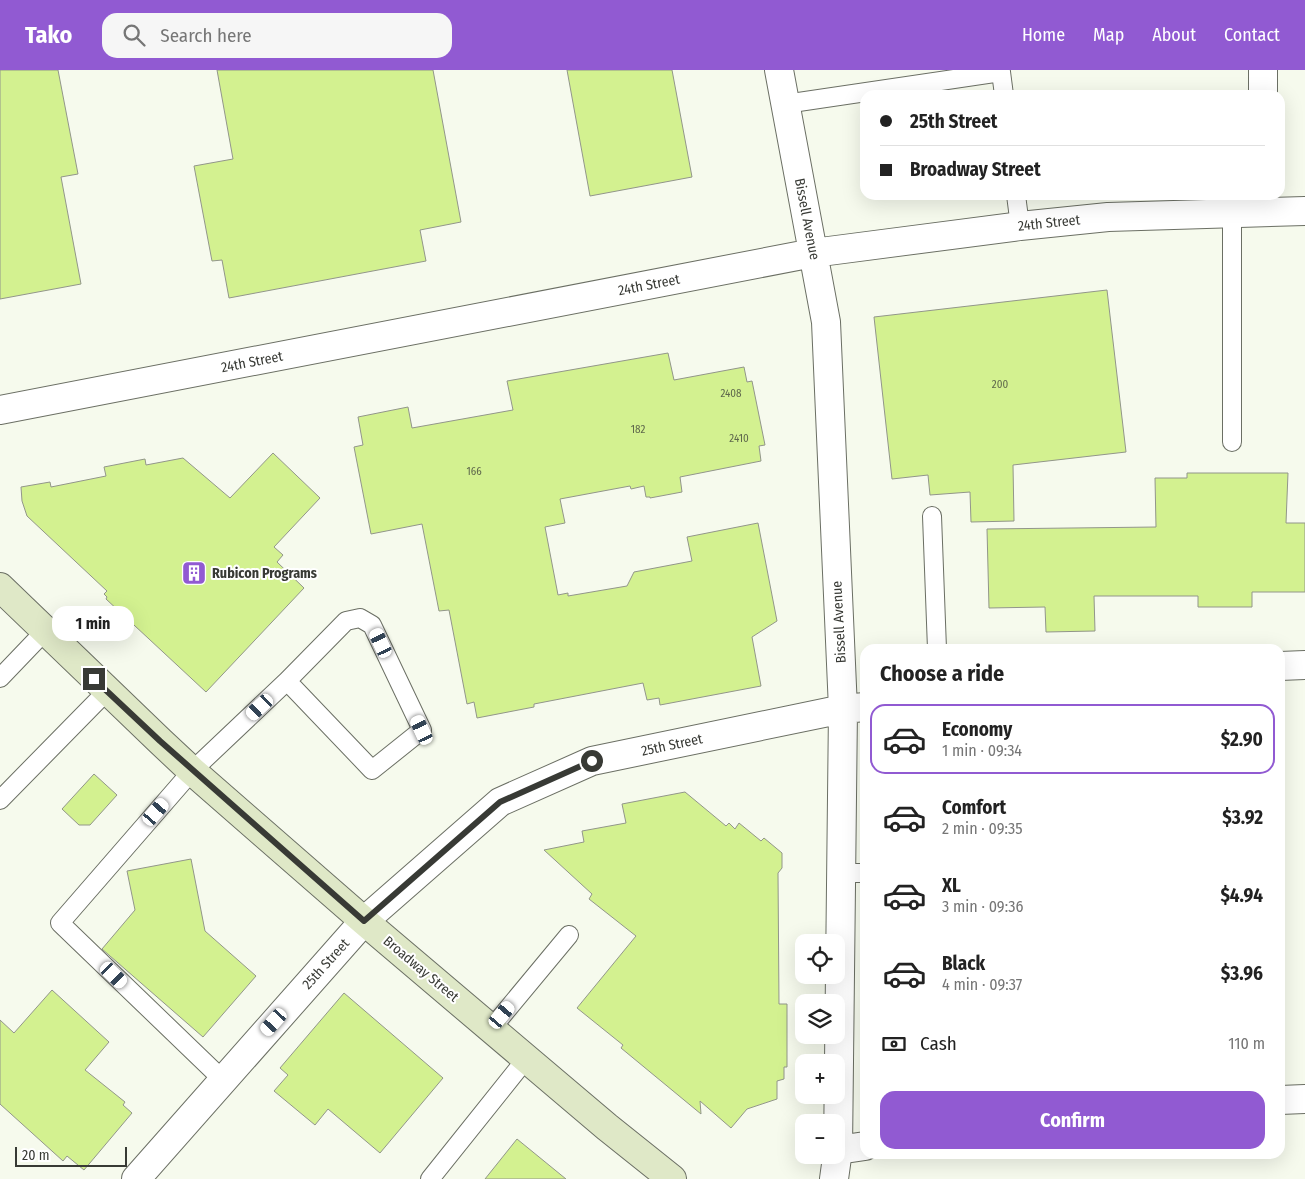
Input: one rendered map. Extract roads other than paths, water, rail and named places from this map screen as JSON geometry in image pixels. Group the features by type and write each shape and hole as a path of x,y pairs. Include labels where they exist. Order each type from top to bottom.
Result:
{"street":[{"name":"Bissell Avenue","path":"779,70 826,322 854,708 853,873 840,1114"},
{"path":"1263,70 1263,90"},
{"name":"24th Street","path":"0,410 814,253 1020,226 1108,217 1232,213 1265,203 1305,211"},
{"name":"Broadway Street","path":"0,587 192,771 526,1059 672,1179"},
{"path":"1285,666 1305,665"},
{"name":"25th Street","path":"136,1179 364,921 500,802 592,761 854,708"},
{"path":"1285,1100 1305,1099"},
{"path":"845,1149 860,1147"},
{"name":"Bissell Avenue","path":"834,1179 836,1164"}],"lane":[{"path":"880,90 1001,72 1003,90"},
{"path":"785,104 860,93"},
{"path":"1017,200 1020,226"},
{"path":"1232,213 1232,442"},
{"path":"932,516 937,644"},
{"path":"223,1080 60,923 192,771 287,682 346,621 360,618 372,625 422,730 372,770 287,682"},
{"path":"0,678 45,631"},
{"path":"0,800 107,691"},
{"path":"491,1029 569,935"},
{"path":"430,1179 526,1059"}],"place":[{"name":"Rubicon Programs","path":"194,573"}]}
